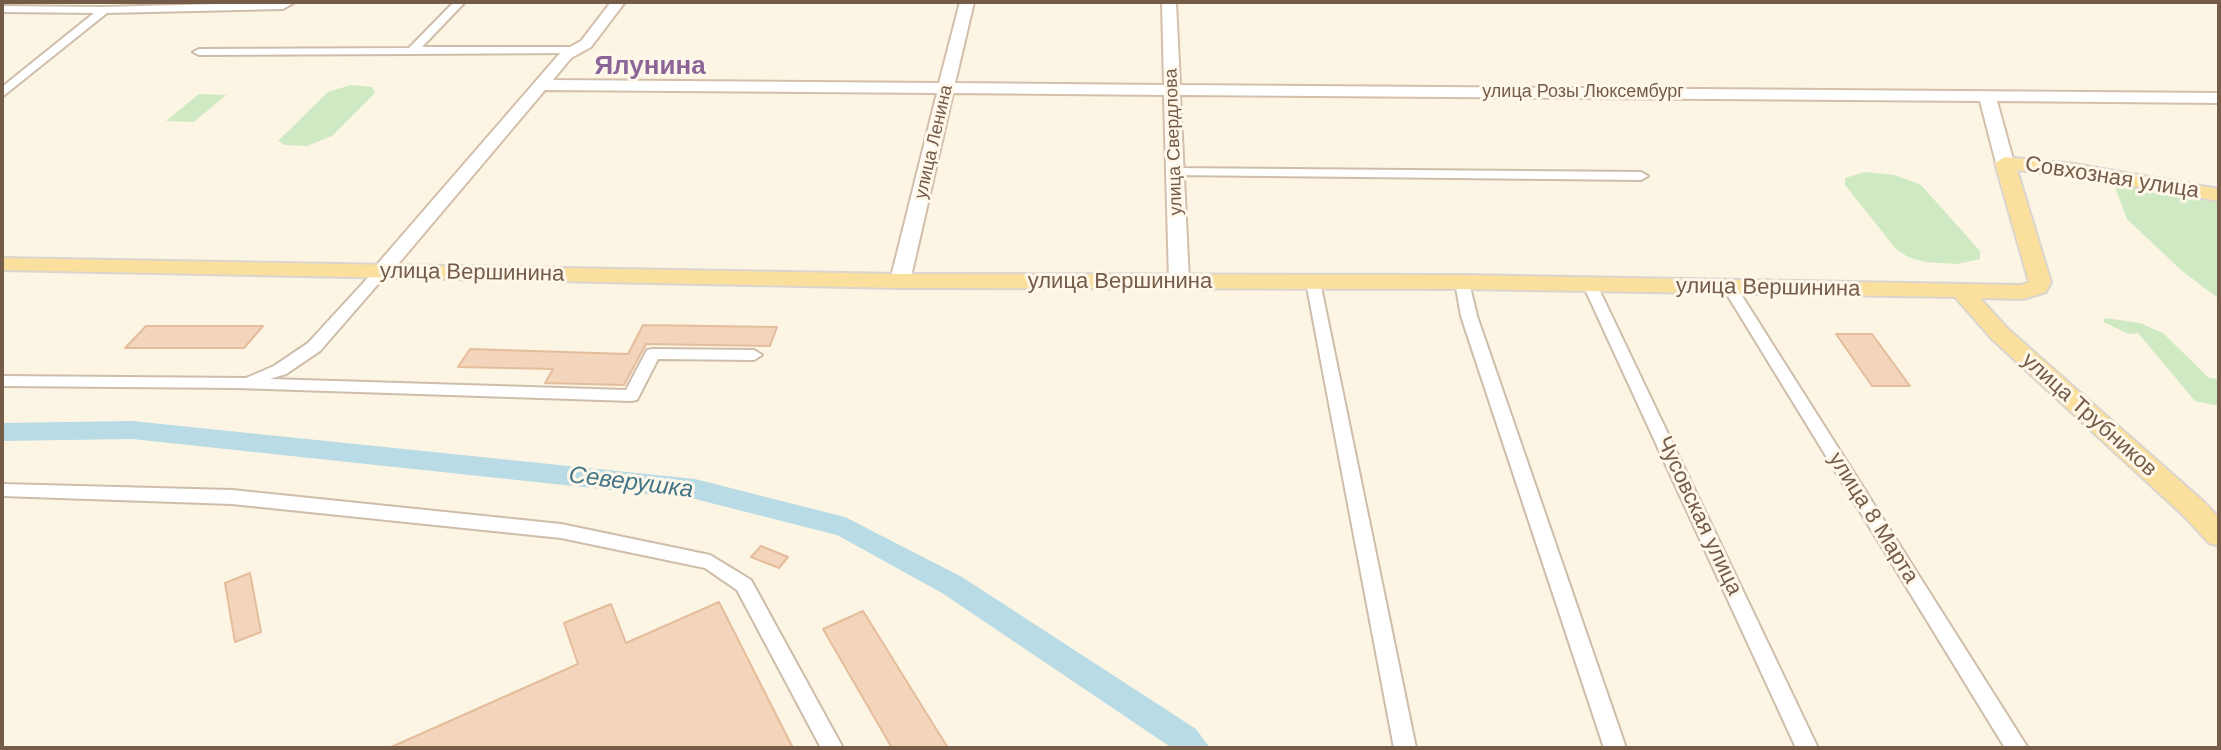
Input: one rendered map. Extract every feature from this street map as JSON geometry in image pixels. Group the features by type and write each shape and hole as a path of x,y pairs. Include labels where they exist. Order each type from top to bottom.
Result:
{"main road":[{"name":"улица Вершинина","path":"2,264 900,281 1462,282 2023,292 2039,284 2005,163"},
{"name":"Совхозная улица","path":"2005,163 2089,172 2219,195"},
{"name":"улица Трубников","path":"1961,291 2000,334 2194,509 2219,536"}],"street":[{"path":"2,93 98,19 115,2"},
{"path":"412,51 460,2"},
{"path":"237,383 280,370 314,347 566,55 586,44 618,2"},
{"name":"улица Ленина","path":"900,281 967,2"},
{"name":"улица Свердлова","path":"1169,2 1179,281"},
{"path":"2,9 104,10 286,4"},
{"path":"199,52 575,50"},
{"name":"улица Розы Люксембург","path":"541,85 2219,98"},
{"name":"улица Вершинина","path":"1987,95 2005,163"},
{"path":"1175,172 1641,176"},
{"path":"1313,282 1405,748"},
{"path":"1462,282 1474,331 1615,748"},
{"name":"Чусовская улица","path":"1590,285 1807,748"},
{"name":"улица 8 Марта","path":"1730,288 2017,748"},
{"path":"314,347 307,363 309,375 317,385"},
{"path":"2,381 237,383 631,396 653,354 754,355"},
{"path":"2,490 232,497 561,531 710,562 744,585 832,748"}],"green space":[{"path":"351,85 372,87 375,93 332,136 307,146 285,145 278,141 328,92"},
{"path":"199,94 226,95 194,122 166,121"},
{"path":"1865,172 1895,175 1921,185 1980,251 1980,259 1957,264 1925,262 1896,249 1845,185 1845,178"},
{"path":"2113,182 2219,202 2219,299 2181,270 2127,219"},
{"path":"2105,318 2140,323 2163,333 2209,378 2219,379 2219,406 2195,401 2138,333 2129,334 2103,322"}],"building":[{"path":"643,325 777,327 770,346 646,344 624,385 545,383 553,369 458,367 470,349 628,354"},
{"path":"146,326 263,326 244,348 125,348"},
{"path":"1836,334 1872,334 1910,386 1872,386"},
{"path":"761,546 788,557 779,568 751,557"},
{"path":"250,573 261,632 235,642 225,583"},
{"path":"719,602 793,748 389,748 578,664 564,623 611,604 626,643"},
{"path":"863,611 948,748 892,748 823,629"}],"waterway":[{"name":"Северушка","path":"2,432 132,430 695,489 845,527 952,585 1185,739 1194,748"}],"district":[{"name":"Ялунина","path":"650,67"}]}
